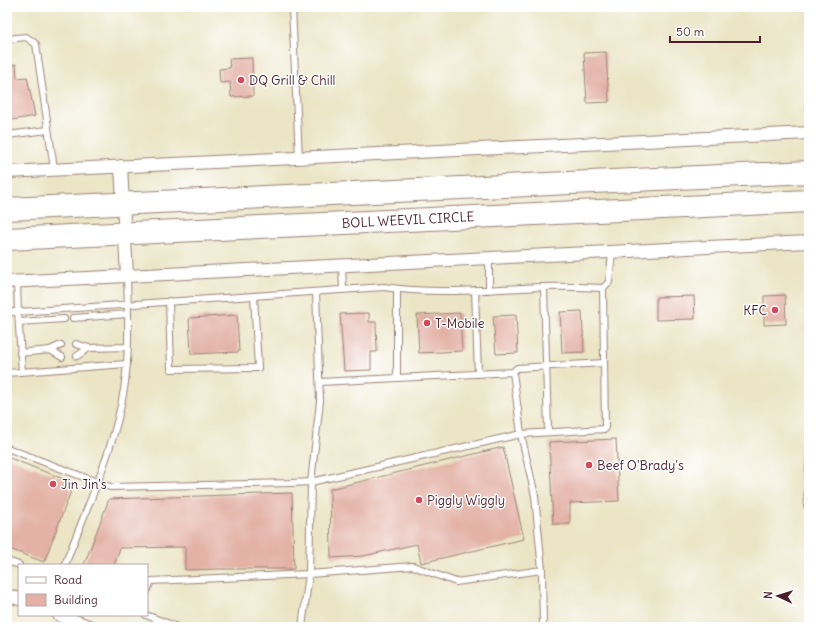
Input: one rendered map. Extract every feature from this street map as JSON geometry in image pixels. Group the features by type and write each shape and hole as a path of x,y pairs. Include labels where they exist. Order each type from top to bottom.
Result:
{"highway":[{"path":"7,209 809,172"},
{"name":"BOLL WEEVIL CIRCLE","path":"7,239 809,201"}],"street":[{"path":"7,172 809,133"},
{"path":"122,166 127,276"},
{"path":"12,282 809,242"},
{"path":"7,595 18,600"},
{"path":"63,616 91,627"}],"lane":[{"path":"292,7 299,158"},
{"path":"7,39 26,37 36,44 54,169"},
{"path":"7,135 48,130"},
{"path":"7,448 110,487 312,482 521,434 548,431 605,429 603,288 609,282 612,252"},
{"path":"489,257 489,290"},
{"path":"342,265 342,290"},
{"path":"65,564 112,440 124,389 128,314 127,276"},
{"path":"12,282 18,312 22,372"},
{"path":"7,312 316,292 384,286 413,291 489,290 544,287 603,288"},
{"path":"544,287 548,431"},
{"path":"397,289 397,378"},
{"path":"476,290 478,374"},
{"path":"302,627 309,574 312,482 320,401 316,292"},
{"path":"169,301 171,369 258,368 254,296"},
{"path":"73,318 128,314"},
{"path":"19,322 64,319"},
{"path":"89,348 76,350 89,348 127,347"},
{"path":"20,353 50,350 62,351 50,350"},
{"path":"320,382 513,372 517,368 546,365 604,363"},
{"path":"7,373 126,364"},
{"path":"513,372 521,434 535,496 542,570 543,627"},
{"path":"809,465 807,504 809,506"},
{"path":"7,561 18,565"},
{"path":"148,588 151,581 309,574 413,566 456,582 542,570"},
{"path":"148,616 177,627"}],"building":[{"path":"606,52 609,102 587,103 584,53"},
{"path":"252,58 253,96 231,97 230,82 220,83 219,69 230,68 229,59"},
{"path":"16,64 17,78 27,77 35,116 7,121 7,66"},
{"name":"KFC","path":"785,295 786,324 764,325 764,296"},
{"path":"694,296 695,319 656,320 656,297"},
{"path":"582,311 584,352 562,353 560,312"},
{"path":"369,313 369,322 376,322 377,352 371,352 371,370 344,371 340,314"},
{"path":"460,313 462,351 419,353 417,315"},
{"path":"237,315 239,352 191,354 189,318"},
{"path":"516,315 518,353 496,354 493,316"},
{"path":"616,439 619,501 570,503 570,524 553,524 549,442"},
{"path":"503,447 524,539 421,563 417,544 363,556 331,558 330,489"},
{"path":"7,457 74,483 44,562 7,548"},
{"path":"292,493 294,569 185,570 185,547 120,548 114,564 84,564 109,499"}],"place":[{"name":"DQ Grill & Chill","path":"241,80"},
{"name":"KFC","path":"775,310"},
{"name":"T-Mobile","path":"427,323"},
{"name":"Beef O'Brady's","path":"589,465"},
{"name":"Jin Jin's","path":"53,484"},
{"name":"Piggly Wiggly","path":"419,500"}]}
